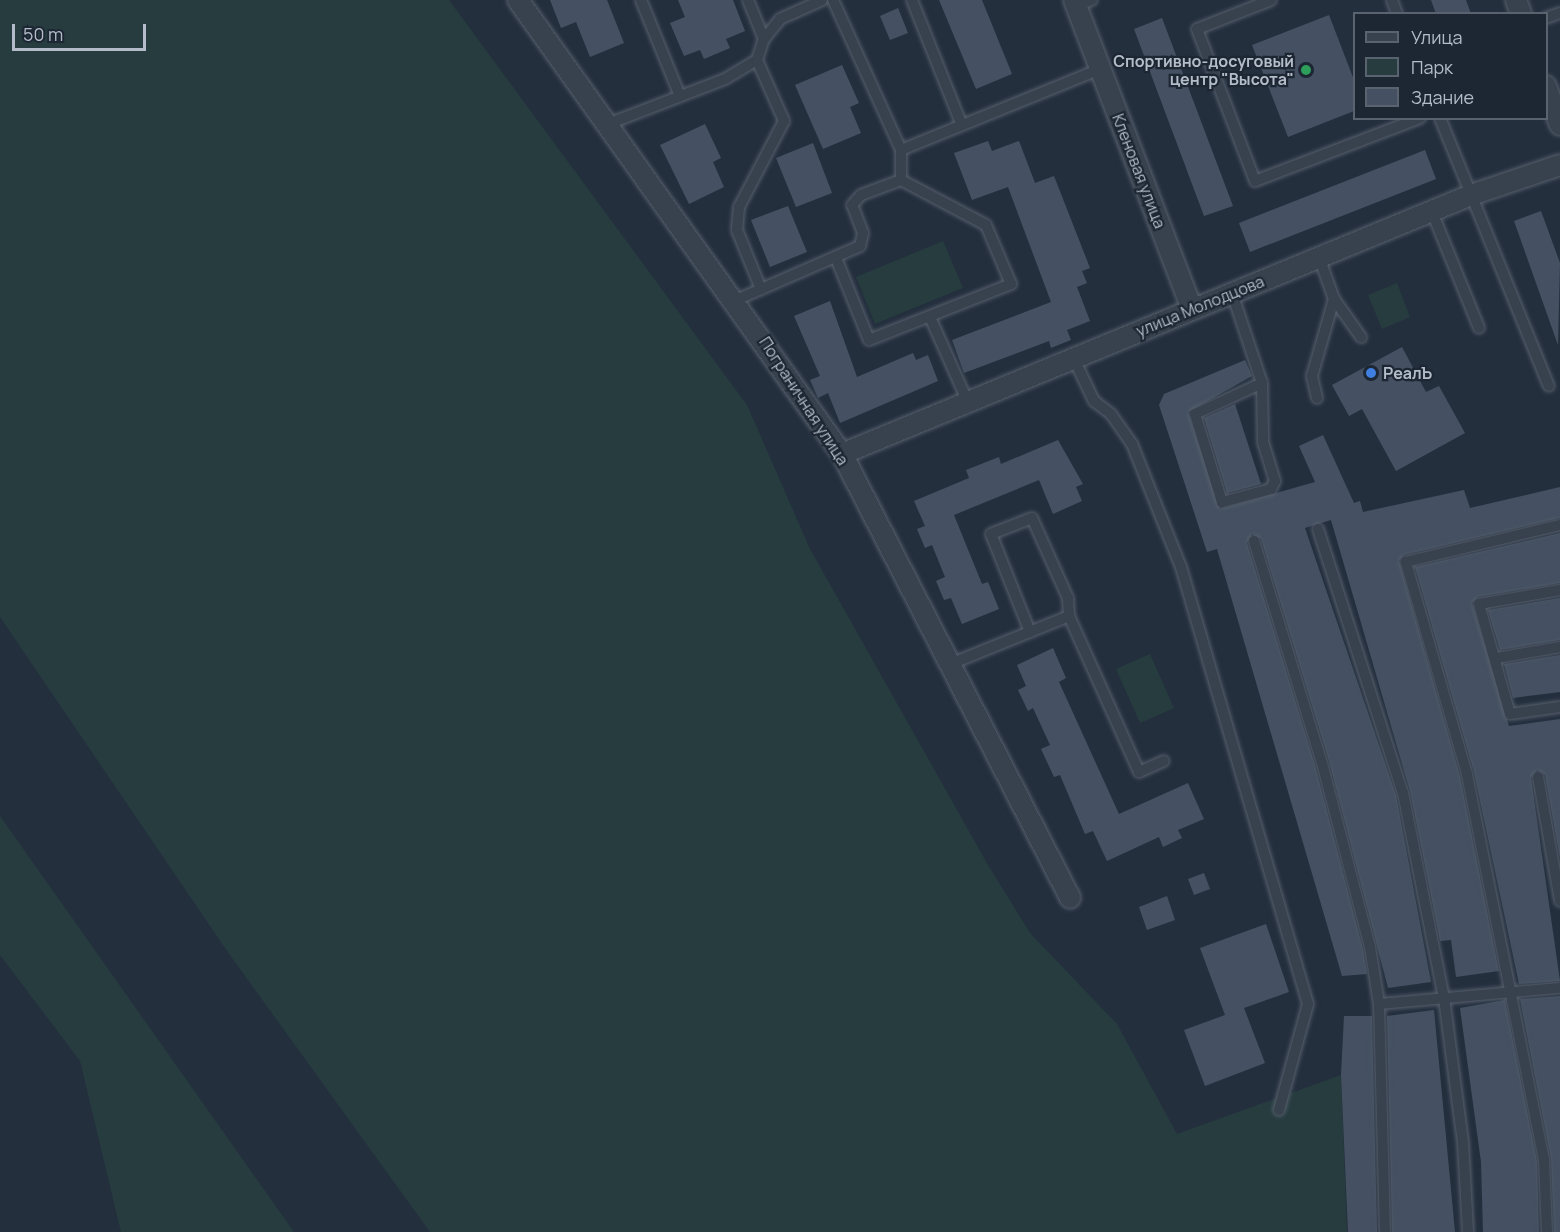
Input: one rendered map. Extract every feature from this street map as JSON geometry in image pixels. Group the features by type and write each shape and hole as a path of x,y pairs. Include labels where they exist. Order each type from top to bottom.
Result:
{"street":[{"name":"Пограничная улица","path":"518,0 736,300 842,454 1070,898"},
{"name":"Кленовая улица","path":"1081,2 1100,69 1192,309"},
{"path":"1548,92 1560,125"},
{"name":"улица Молодцова","path":"842,454 967,400 1471,195 1560,165"}],"lane":[{"path":"641,0 680,96"},
{"path":"748,0 764,39"},
{"path":"608,124 725,79 757,60 764,39 780,19 822,0"},
{"path":"834,0 902,150 901,180"},
{"path":"912,0 961,123"},
{"path":"1271,0 1247,4 1197,29 1255,181 1415,120"},
{"path":"757,60 784,121 739,207 737,231 760,290"},
{"path":"902,150 961,123 1100,69"},
{"path":"1441,120 1549,386"},
{"path":"736,300 860,246 863,233 852,205 861,195 901,180 986,225 1011,284 869,340 836,258"},
{"path":"1432,212 1479,328"},
{"path":"1319,257 1334,299 1361,337"},
{"path":"1232,293 1262,383 1263,442 1275,486 1222,502 1195,414 1262,383"},
{"path":"1317,398 1312,376 1334,299"},
{"path":"930,316 967,400"},
{"path":"1073,357 1094,401 1111,414 1132,444 1181,567 1308,1004 1279,1110"},
{"path":"1030,632 991,534 1032,518 1068,598 1069,616 1139,772 1164,761"},
{"path":"1547,1232 1544,1161 1467,774 1406,562 1560,525"},
{"path":"1318,529 1403,793 1444,998 1463,1142 1468,1232"},
{"path":"1254,542 1322,763 1370,946 1379,1004 1385,1232"},
{"path":"1560,590 1479,603 1497,658 1510,714 1560,707"},
{"path":"948,664 1069,616"},
{"path":"1497,658 1560,647"},
{"path":"1538,777 1560,900"},
{"path":"1379,1004 1511,995 1560,988"}],"green space":[{"path":"0,0 449,0 747,405 810,549 988,865 1030,933 1117,1024 1177,1134 1341,1075 1347,1232 430,1232 227,951 0,617"},
{"path":"943,241 963,288 875,324 856,277"},
{"path":"1397,283 1410,317 1382,329 1368,295"},
{"path":"1150,654 1174,708 1140,723 1116,669"},
{"path":"0,816 294,1232 121,1232 80,1061 0,955"}],"building":[{"path":"550,0 607,0 624,43 590,57 576,22 561,28"},
{"path":"678,0 733,0 745,31 726,39 730,48 704,59 700,50 684,56 670,23 685,17"},
{"path":"939,0 982,0 1012,74 976,89"},
{"path":"1431,0 1466,0 1470,12 1435,12"},
{"path":"898,8 908,33 890,40 880,16"},
{"name":"Спортивно-досуговый центр \"Высота\"","path":"1329,15 1353,77 1353,111 1288,137 1252,45"},
{"path":"1162,18 1233,206 1204,216 1134,29"},
{"path":"842,65 859,103 850,107 861,133 823,149 795,85"},
{"path":"705,124 721,158 713,162 724,187 689,204 660,145"},
{"path":"988,141 992,151 1019,141 1035,183 1054,176 1090,268 1082,271 1087,283 1077,287 1090,321 1067,330 1071,340 1051,348 1049,341 964,373 952,340 1051,302 1008,187 972,200 954,153"},
{"path":"813,143 832,193 796,207 776,158"},
{"path":"1425,150 1436,179 1250,252 1239,223"},
{"path":"788,206 807,252 770,267 751,220"},
{"path":"1541,211 1560,263 1558,345 1514,221"},
{"path":"830,301 857,377 913,353 916,360 928,355 938,381 840,423 828,393 818,398 810,380 820,376 794,316"},
{"path":"1402,347 1426,392 1439,386 1465,433 1396,471 1362,409 1349,416 1332,385"},
{"path":"1245,360 1252,376 1188,412 1220,509 1315,482 1299,446 1323,435 1354,503 1360,501 1363,512 1464,490 1470,508 1560,487 1560,518 1404,555 1399,561 1460,776 1499,971 1456,977 1451,940 1440,941 1410,791 1331,520 1305,528 1396,795 1431,982 1388,988 1329,761 1261,539 1252,534 1247,543 1315,765 1363,949 1367,974 1342,976 1217,549 1207,552 1159,405 1164,394"},
{"path":"1235,404 1261,484 1227,493 1204,418"},
{"path":"1058,440 1083,484 1076,487 1082,501 1053,514 1039,480 954,515 982,584 988,582 999,609 962,624 951,598 944,600 936,581 945,577 932,545 925,548 917,529 925,526 914,501 969,478 966,470 999,457 1001,464"},
{"path":"1560,533 1560,583 1478,597 1472,603 1509,726 1560,719 1560,858 1545,775 1537,770 1531,778 1560,981 1519,984 1474,772 1415,567"},
{"path":"1560,598 1560,640 1500,650 1488,610"},
{"path":"1053,648 1066,678 1059,682 1119,814 1188,783 1204,819 1178,830 1182,838 1163,847 1159,837 1107,861 1093,831 1085,834 1060,775 1054,777 1041,749 1050,745 1033,708 1028,711 1018,690 1026,686 1017,665"},
{"path":"1560,655 1560,692 1513,698 1504,664"},
{"path":"1204,873 1210,889 1194,895 1188,879"},
{"path":"1167,896 1175,920 1147,930 1139,907"},
{"path":"1266,924 1289,992 1244,1008 1265,1063 1205,1086 1184,1030 1225,1015 1200,948"},
{"path":"1560,996 1560,1232 1554,1232 1551,1159 1520,999"},
{"path":"1505,1000 1537,1161 1539,1232 1483,1232 1481,1162 1460,1008"},
{"path":"1434,1010 1455,1232 1392,1232 1387,1016"},
{"path":"1344,1016 1372,1016 1377,1232 1348,1232 1341,1075"}],"place":[{"name":"Спортивно-досуговый центр \"Высота\"","path":"1306,70"},
{"name":"РеалЪ","path":"1371,373"}]}
